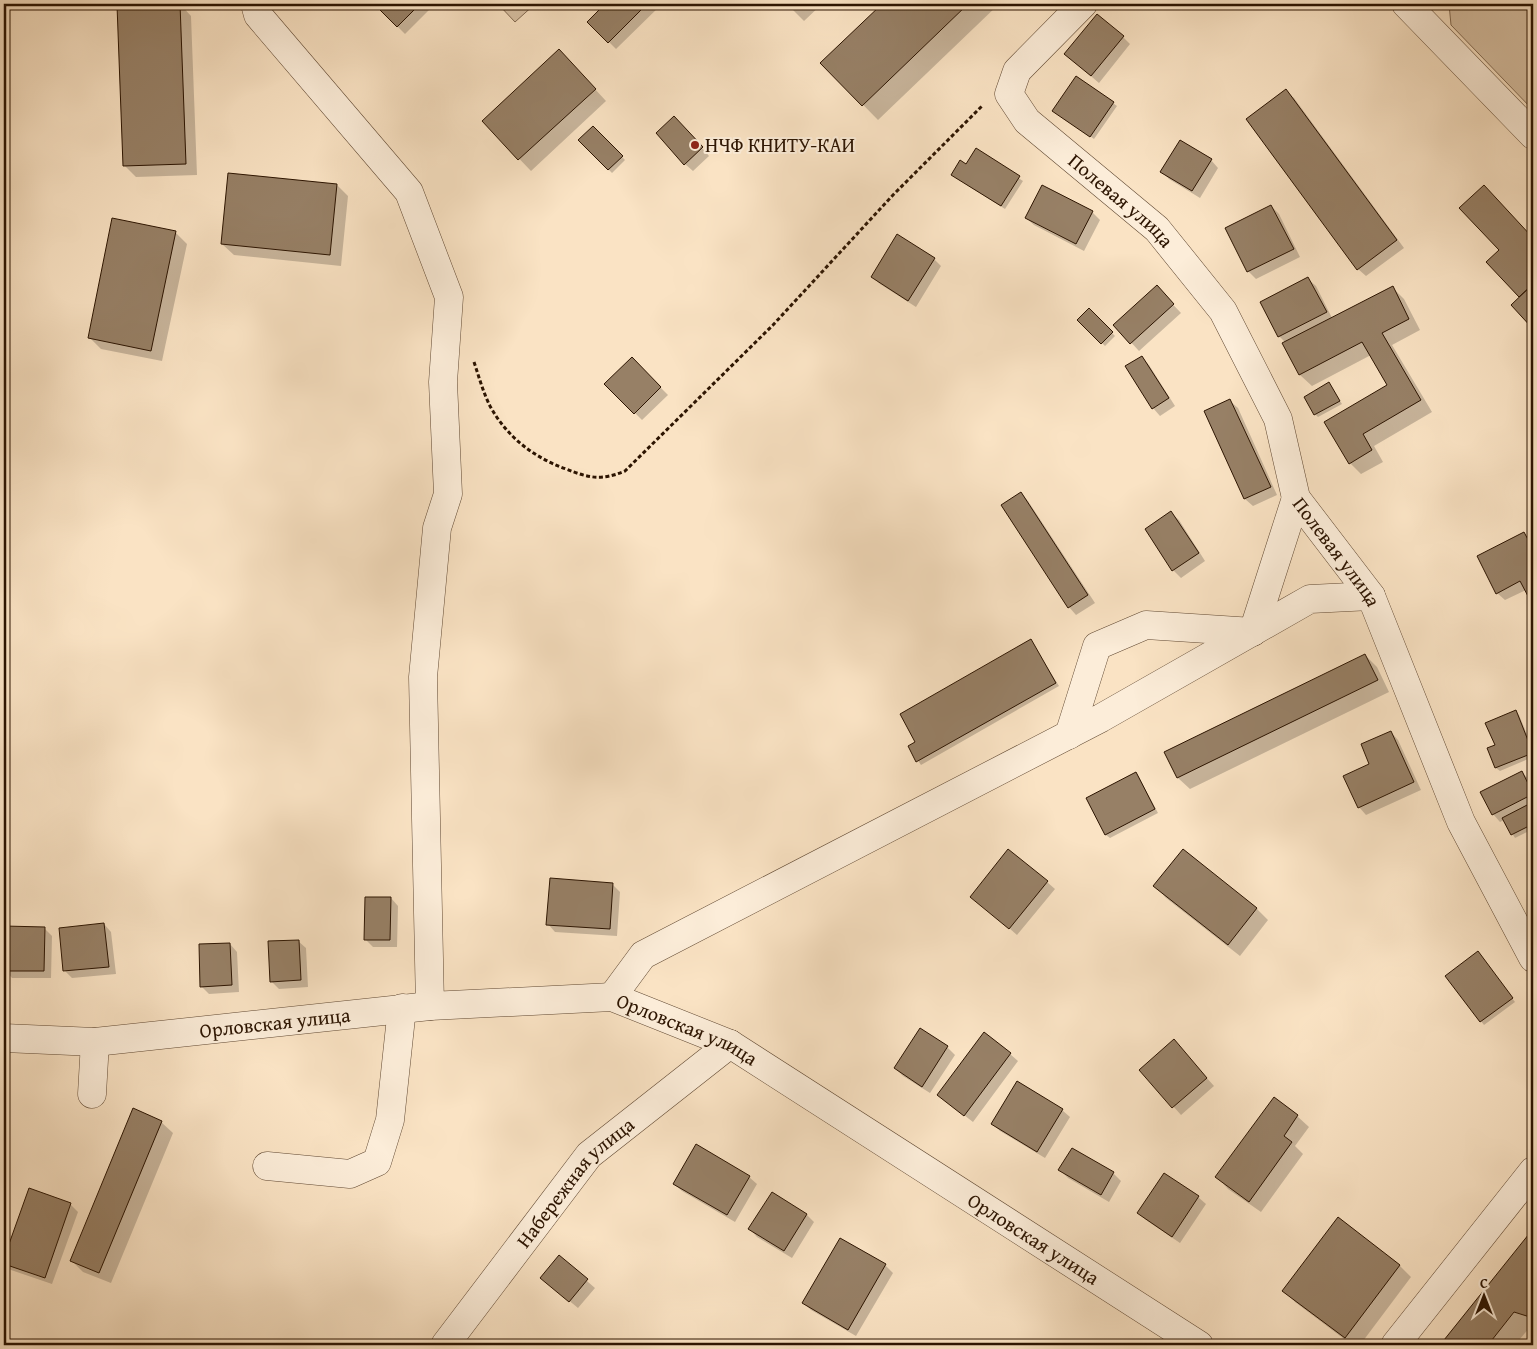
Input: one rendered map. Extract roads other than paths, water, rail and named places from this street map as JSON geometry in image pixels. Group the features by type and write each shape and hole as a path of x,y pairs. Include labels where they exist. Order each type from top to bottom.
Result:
{"street":[{"path":"255,4 258,15 409,192 449,297 443,382 448,494 437,528 422,677 430,1006"},
{"name":"Полевая улица","path":"1083,4 1017,71 1009,94 1027,121 1157,229 1223,311 1278,419 1296,498 1371,596 1461,822 1533,958"},
{"path":"1406,4 1533,136"},
{"path":"1428,4 1434,33"},
{"path":"1253,632 1296,498"},
{"path":"612,997 643,955 1069,735 1310,599 1371,596"},
{"path":"1069,735 1097,646 1146,625 1253,632"},
{"name":"Орловская улица","path":"4,1038 95,1042 402,1008 612,997 730,1044 1199,1345"},
{"path":"267,1166 350,1174 377,1162 390,1120 402,1008"},
{"path":"92,1094 95,1042"},
{"name":"Набережная улица","path":"445,1345 589,1156 730,1044"},
{"path":"1395,1345 1533,1171"}],"place":[{"name":"НЧФ КНИТУ-КАИ","path":"695,145"}]}
